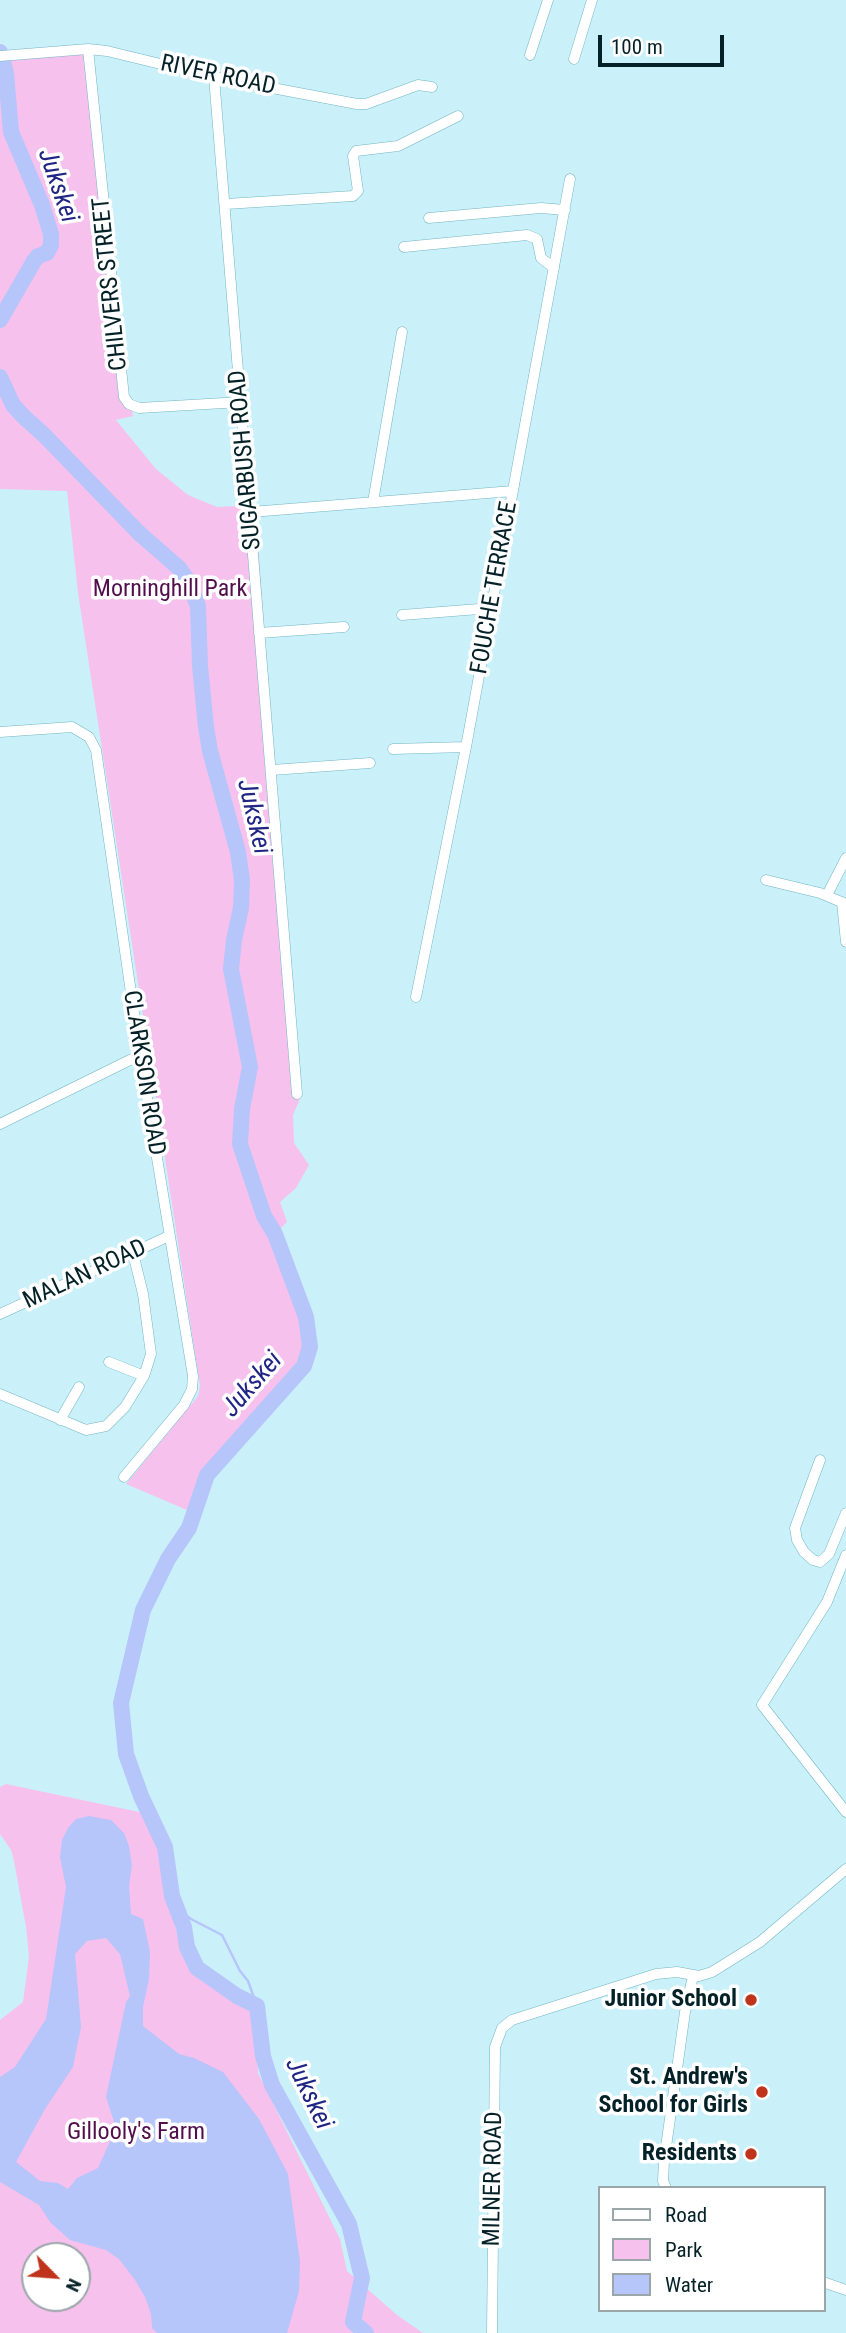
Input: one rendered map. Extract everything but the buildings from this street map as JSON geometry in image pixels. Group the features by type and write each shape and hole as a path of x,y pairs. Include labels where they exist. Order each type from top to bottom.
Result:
{"street":[{"path":"530,55 548,0"},
{"path":"575,59 592,0"},
{"name":"RIVER ROAD","path":"5,56 88,49 214,77 357,104 366,104 418,85 432,87"},
{"name":"CHILVERS STREET","path":"88,49 124,397 139,408 241,402"},
{"name":"SUGARBUSH ROAD","path":"214,77 297,1094"},
{"path":"226,204 353,196 358,191 353,156 356,151 398,146 458,116"},
{"name":"FOUCHE TERRACE","path":"416,997 466,747 570,179"},
{"path":"429,218 541,208 565,210"},
{"path":"404,247 531,236 537,239 541,258 554,268"},
{"path":"373,502 395,383 401,332"},
{"path":"251,512 513,491"},
{"path":"402,615 492,608"},
{"path":"258,633 344,627"},
{"name":"CLARKSON ROAD","path":"0,732 72,727 83,732 96,750 140,1055 192,1365 192,1389 184,1405 124,1478"},
{"path":"393,749 466,747"},
{"path":"272,770 370,763"},
{"path":"827,895 846,858"},
{"path":"766,880 827,895 844,903 846,942"},
{"path":"0,1124 140,1055"},
{"name":"MALAN ROAD","path":"0,1314 169,1236"},
{"path":"0,1394 86,1430 107,1426 125,1407 144,1376 151,1354 143,1294 133,1253"},
{"path":"109,1362 144,1376"},
{"path":"60,1420 79,1387"},
{"path":"820,1460 795,1528 797,1540 813,1560 820,1562 829,1555 846,1513"},
{"path":"846,1555 827,1602 762,1705 846,1812"},
{"path":"665,2186 664,2161 685,2012 693,1976 712,1972 750,1950 846,1869"},
{"name":"MILNER ROAD","path":"492,2333 495,2047 502,2028 512,2020 656,1974 677,1972 693,1976"},
{"path":"825,2283 846,2290"}],"green space":[{"name":"Morninghill Park","path":"88,49 124,378 133,416 116,420 156,469 188,495 217,507 255,505 300,1099 293,1115 294,1143 309,1165 296,1188 280,1202 287,1222 275,1234 306,1317 310,1347 304,1366 207,1475 194,1513 126,1484 198,1396 200,1386 78,593 67,491 0,489 0,57"},
{"name":"Gillooly's Farm","path":"6,1784 144,1813 155,1831 181,1952 192,1968 239,1999 249,2009 257,2040 258,2073 340,2239 347,2271 397,2315 423,2333 0,2333 0,2020 23,2002 29,1956 14,1861 11,1850 0,1834 0,1787"}],"water":[{"path":"89,1816 111,1820 124,1833 132,1866 129,1885 131,1914 143,1919 150,1952 143,2026 179,2054 223,2072 259,2119 288,2174 300,2262 299,2291 287,2333 157,2333 152,2328 151,2314 145,2297 119,2259 106,2250 91,2246 91,2242 70,2240 50,2222 39,2205 0,2182 0,2077 15,2067 46,2019 66,1887 60,1857 62,1840 76,1819","holes":["106,1938 120,1954 130,1996 126,2002 106,2097 116,2128 98,2168 77,2178 68,2189 58,2183 40,2181 16,2162 45,2109 73,2067 81,2027 75,1954 87,1941"]}],"waterway":[{"name":"Jukskei","path":"0,52 6,73 11,132 42,205 51,234 51,245 47,253 38,256 34,261 0,320"},
{"name":"Jukskei","path":"0,377 13,405 24,417 139,533 179,568 188,581 198,606 206,727 238,852 242,880 241,908 231,969 250,1067 242,1109 240,1144 264,1216 275,1234 306,1317 310,1347 304,1366 207,1475 189,1528 168,1559 143,1610 121,1703 126,1754 141,1796 165,1847 172,1896 184,1927 187,1947 197,1968 237,1996 257,2006 263,2056 272,2085 349,2224 362,2278 353,2322 366,2333"},
{"path":"172,1896 178,1909 222,1935 248,1981 257,2006"}],"place":[{"name":"Junior School","path":"751,2000"},
{"name":"St. Andrew's School for Girls","path":"762,2092"},
{"name":"Residents","path":"751,2154"}]}
